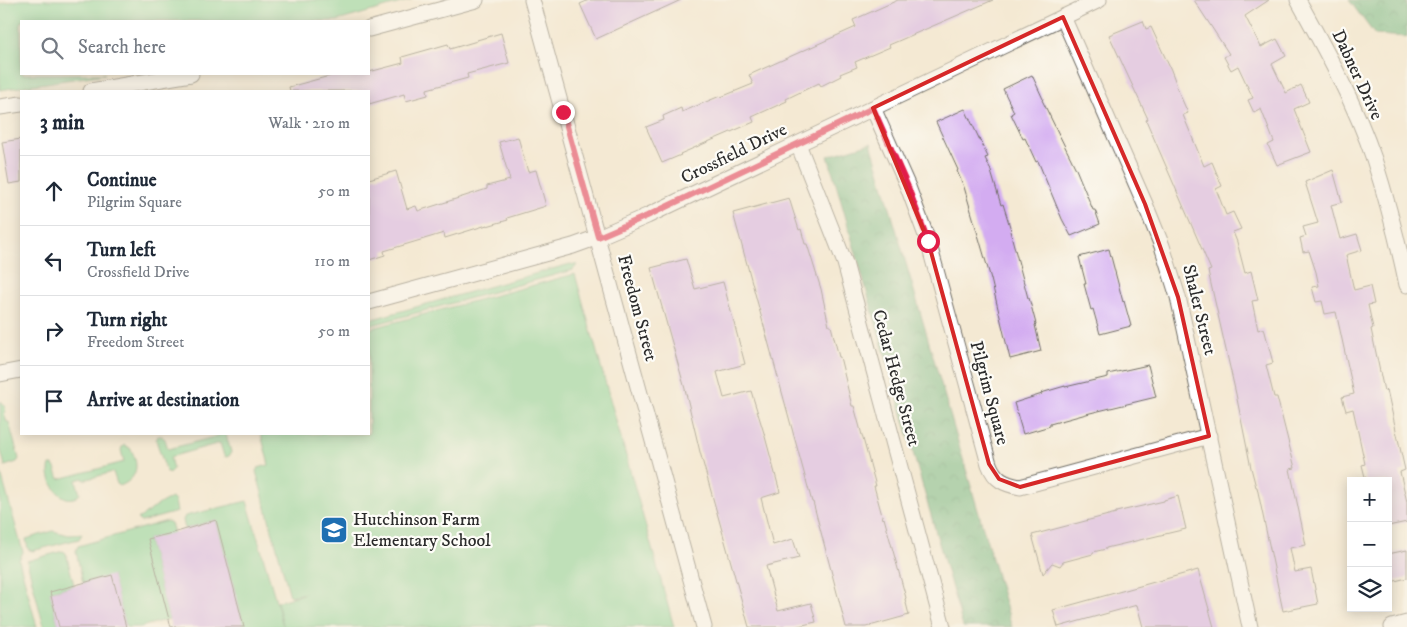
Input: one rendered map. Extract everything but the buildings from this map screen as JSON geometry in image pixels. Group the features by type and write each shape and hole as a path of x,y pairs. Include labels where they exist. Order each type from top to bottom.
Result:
{"street":[{"path":"370,29 476,0"},
{"name":"Freedom Street","path":"532,0 704,627"},
{"name":"Crossfield Drive","path":"370,302 573,246 598,237 647,216 1099,0"},
{"name":"Dabner Drive","path":"1298,0 1326,49 1356,113 1373,158 1394,224 1407,285"},
{"name":"Shaler Street","path":"1063,17 1145,204 1162,246 1178,297 1250,627"},
{"path":"97,90 185,75"},
{"path":"0,107 20,104"},
{"name":"Pilgrim Square","path":"873,108 908,187 928,241 989,464 992,472 999,479 1008,485 1020,487 1209,436"},
{"name":"Cedar Hedge Street","path":"798,144 845,263 943,627"},
{"path":"0,374 20,370"},
{"path":"1392,627 1407,623"}],"highlighted area":[{"path":"1063,17 1145,204 1178,297 1209,436 1020,487 999,479 989,464 928,241 873,108"}],"green space":[{"path":"20,0 411,0 341,20 20,20 20,75 98,75 0,90 0,4"},
{"path":"1349,0 1407,0 1407,37 1375,35"},
{"path":"871,143 1012,627 963,627 828,156"},
{"path":"570,264 577,265 573,270 370,326 370,320"},
{"name":"Hutchinson Farm Elementary School","path":"575,274 674,627 244,627 216,520 185,529 183,520 185,516 247,501 283,625 277,602 306,593 290,596 256,471 258,468 269,465 261,435 370,435 370,329"},
{"path":"0,401 5,407 6,413 4,414 7,422 9,422 19,459 17,462 5,466 0,447"},
{"path":"226,435 231,452 230,455 224,456 220,443 170,457 173,469 169,473 166,471 156,440 158,436 162,436 165,439 168,449"},
{"path":"124,445 130,448 136,465 134,475 126,483 120,486 117,484 113,472 84,480 83,478 76,480 80,494 74,498 62,496 53,485 50,478 50,465 53,465 55,468 59,479 124,462 121,450"},
{"path":"0,470 23,552 19,560 37,627 0,627"},
{"path":"172,498 175,501 177,512 141,522 137,519 162,502"},
{"path":"167,521 171,523 174,533 148,539 169,619 140,627 126,627 112,576 83,583 76,551 78,546"},
{"path":"53,531 69,535 82,534 79,539 32,551 28,549 26,539"},
{"path":"63,551 66,553 74,585 50,592 59,627 44,627 27,561"}],"place":[{"name":"Hutchinson Farm Elementary School","path":"334,530"}],"route":[{"path":"563,112 598,237 647,216 873,108 908,187 928,241"}]}
